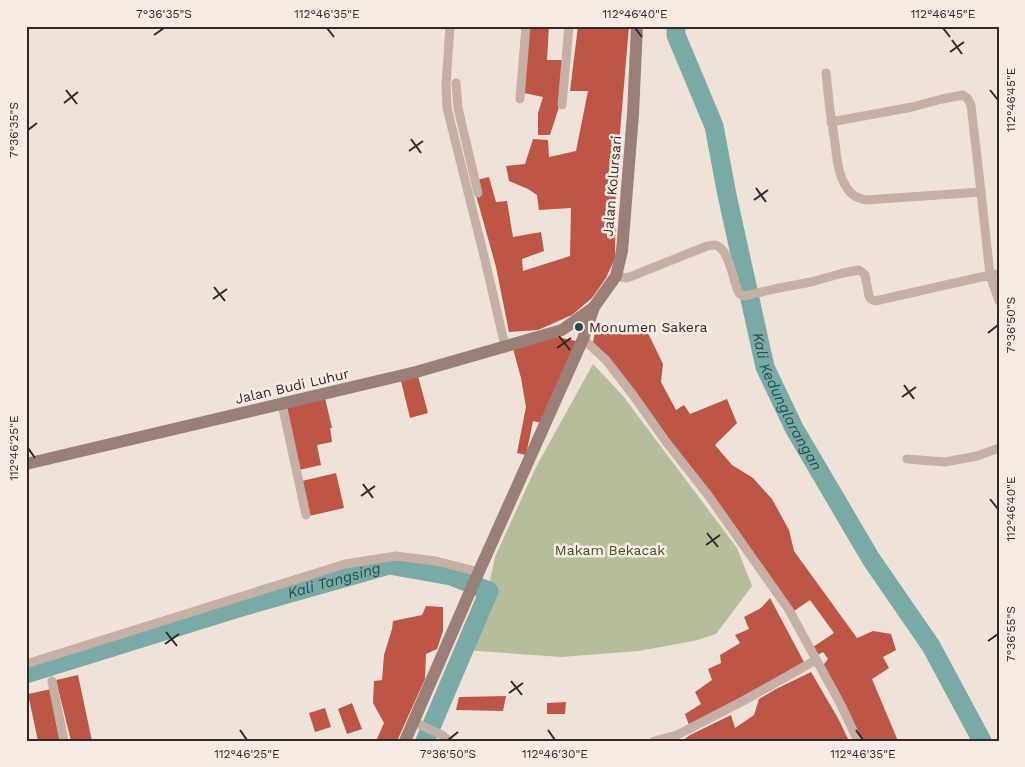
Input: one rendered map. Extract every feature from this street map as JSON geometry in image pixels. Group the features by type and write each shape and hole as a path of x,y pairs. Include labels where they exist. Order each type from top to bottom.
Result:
{"street":[{"path":"450,26 446,85 447,108 459,135 478,193"},
{"path":"520,99 526,26"},
{"path":"562,105 569,26"},
{"name":"Jalan Kolursari","path":"405,741 418,724 472,587 583,339 594,307 616,276 622,251 633,114 637,26"},
{"path":"826,73 839,171 846,188 851,194 866,200 980,192"},
{"path":"456,83 459,135 505,346"},
{"path":"831,122 912,107 942,99 963,96 968,100 971,105 980,192 999,301"},
{"path":"616,276 627,278 707,246 715,245 720,247 726,255 730,262 738,291 745,296 858,270 862,271 865,275 869,296 875,301 994,275"},
{"name":"Jalan Budi Luhur","path":"26,464 416,372 562,330 594,307"},
{"path":"562,330 583,339 606,360 708,495 789,610 840,703 858,741"},
{"path":"282,404 306,515"},
{"path":"907,459 945,462 977,456 999,448"},
{"path":"26,664 346,564 396,556 436,561 478,574"},
{"path":"654,741 676,735 743,702 816,660"},
{"path":"52,681 64,741"},
{"path":"418,724 435,731 449,741"}],"green space":[{"name":"Makam Bekacak","path":"593,364 623,396 737,548 752,586 716,634 694,641 638,651 561,657 463,650 487,594 495,557 536,467"}],"building":[{"path":"529,26 549,26 547,60 564,60 561,101 550,135 538,135 538,113 543,97 524,93"},
{"path":"578,26 629,26 616,180 615,258 606,278 592,298 572,315 538,330 509,332 496,267 472,181 489,177 496,202 507,201 513,237 541,232 544,251 522,259 523,271 570,256 571,208 539,210 537,195 509,181 506,166 525,164 533,139 548,140 549,157 576,151 588,91 570,91"},
{"path":"608,323 645,324 663,364 661,382 676,410 684,405 690,414 727,399 737,423 715,445 732,465 753,478 772,499 789,530 794,551 857,638 873,631 891,634 896,650 883,657 889,668 872,679 898,741 858,741 821,668 828,659 823,652 814,657 810,649 834,633 810,600 794,611 633,395 591,349 596,327"},
{"path":"552,336 576,341 542,423 533,421 526,455 517,453 526,407 521,378 512,345"},
{"path":"418,376 428,413 410,418 401,381"},
{"path":"325,398 332,428 330,428 332,442 317,445 321,465 299,470 286,408"},
{"path":"336,473 344,508 309,516 302,481"},
{"path":"770,598 804,662 689,725 685,714 701,704 695,692 712,680 708,669 721,663 720,655 740,643 735,635 749,629 744,617 761,608"},
{"path":"426,606 443,607 443,631 437,649 426,654 425,679 397,741 376,741 384,723 373,703 374,681 382,680 384,655 393,621 422,615"},
{"path":"811,672 849,741 682,741 690,735 731,715 735,728 754,715 759,699"},
{"path":"78,675 92,741 71,741 56,680"},
{"path":"51,689 61,741 38,741 28,694"},
{"path":"506,696 503,711 456,710 459,697"},
{"path":"566,702 565,714 547,714 547,703"},
{"path":"352,703 362,729 347,734 338,709"},
{"path":"325,708 331,727 315,732 309,713"}],"waterway":[{"name":"Kali Kedunglarangan","path":"676,26 676,35 714,126 727,195 765,367 794,428 871,559 931,646 982,741"},
{"name":"Kali Tangsing","path":"26,674 245,606 389,565 451,576 489,591 425,741"}],"place":[{"name":"Monumen Sakera","path":"579,327"}]}
